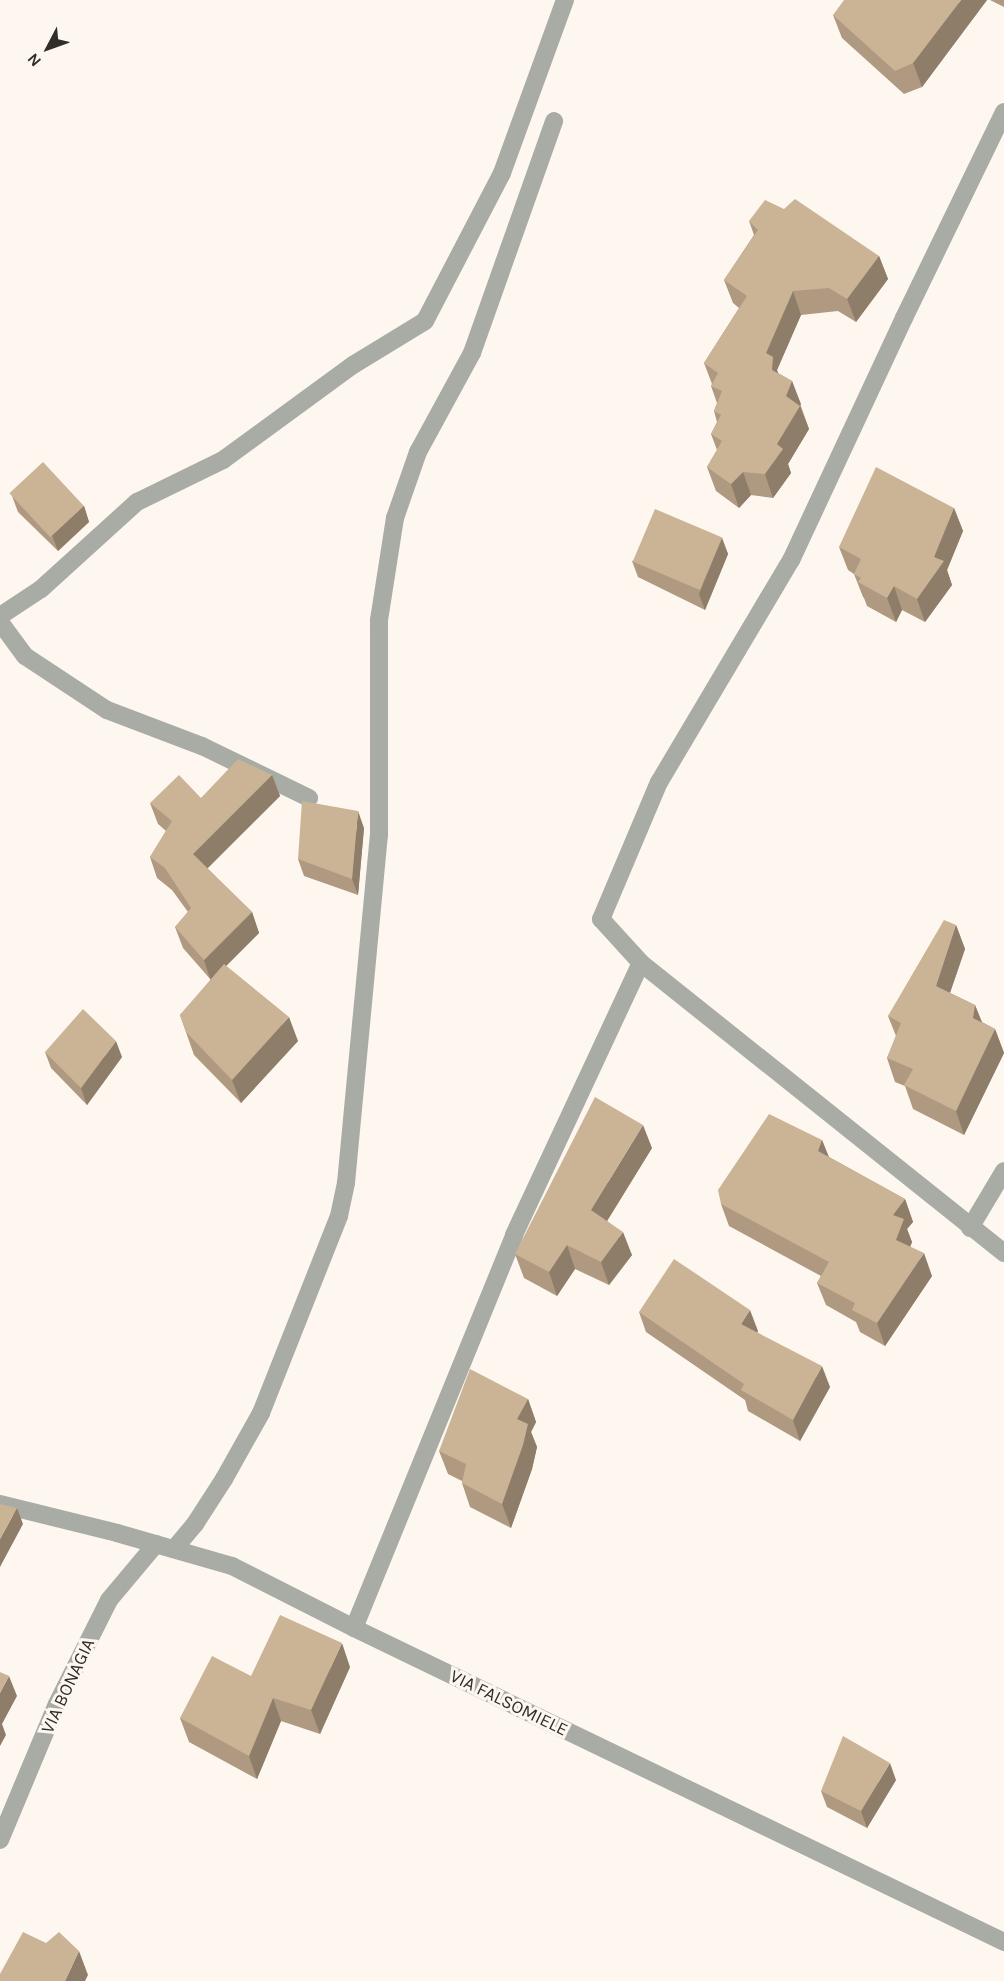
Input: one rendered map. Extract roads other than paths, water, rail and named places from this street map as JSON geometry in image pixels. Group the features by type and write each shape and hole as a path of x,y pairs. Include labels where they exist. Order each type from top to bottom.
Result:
{"street":[{"path":"0,616 41,589 137,502 223,460 353,365 425,321 502,173 565,0"},
{"path":"1004,112 904,318 791,560 654,792 601,919 641,963 1004,1253"},
{"path":"174,1549 195,1524 224,1479 261,1413 339,1216 346,1183 379,835 379,620 395,518 418,452 472,353 554,121"},
{"path":"0,622 25,656 107,710 202,746 309,798"},
{"path":"354,1628 514,1234 641,963"},
{"path":"970,1228 1004,1171"},
{"name":"VIA FALSOMIELE","path":"0,1504 232,1566 354,1628 1004,1942"},
{"name":"VIA BONAGIA","path":"0,1840 57,1704 109,1600 156,1544"}]}
